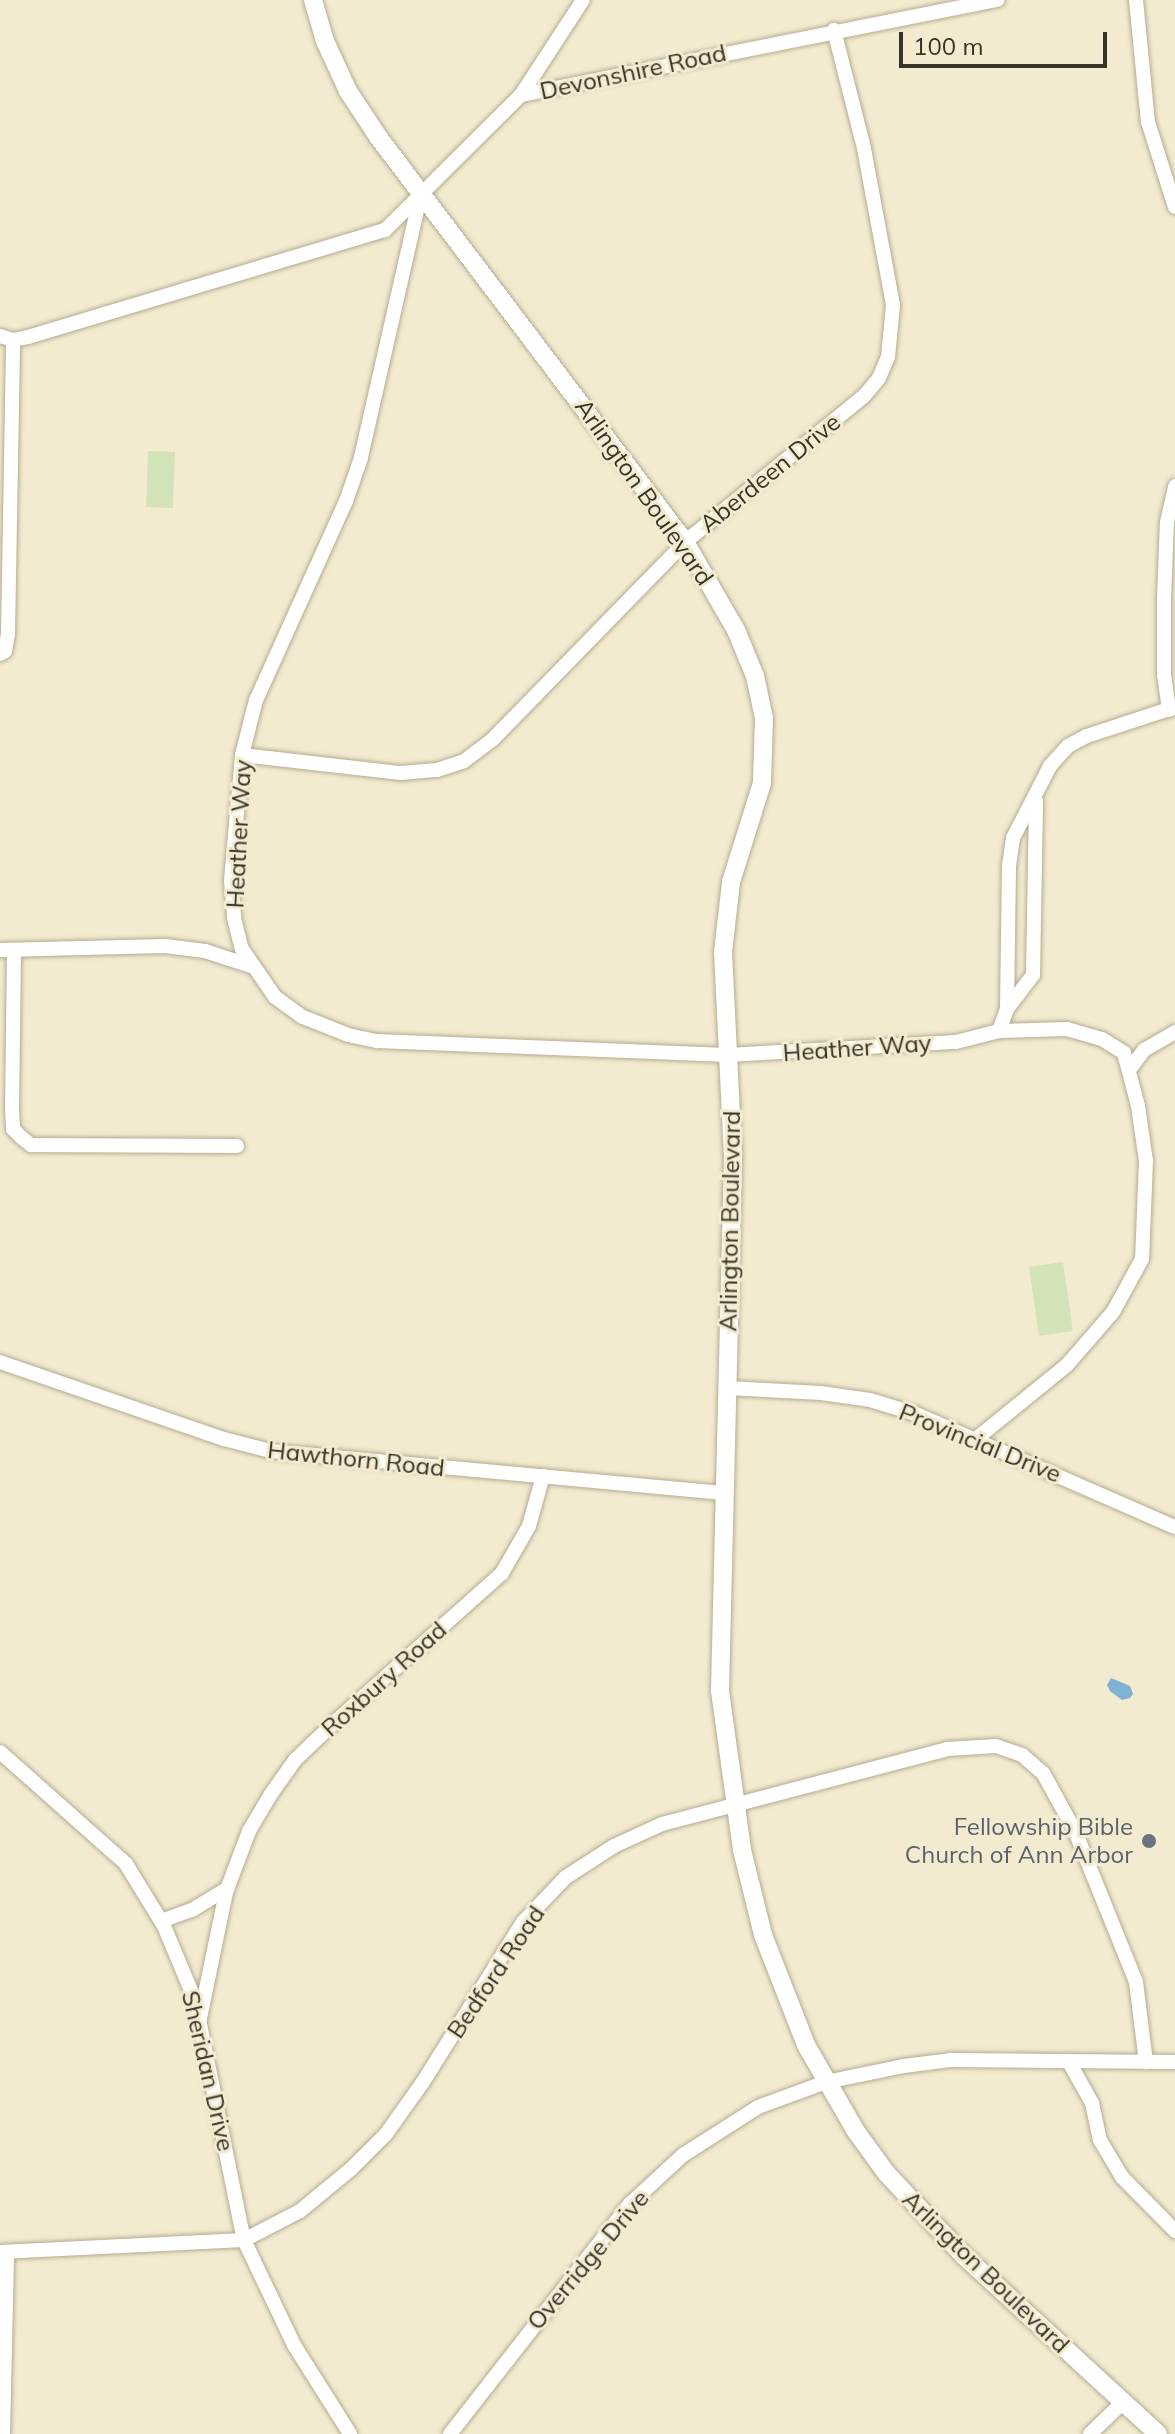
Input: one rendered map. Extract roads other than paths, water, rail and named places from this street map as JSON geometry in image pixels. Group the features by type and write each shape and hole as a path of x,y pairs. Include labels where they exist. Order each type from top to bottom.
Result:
{"street":[{"name":"Arlington Boulevard","path":"313,0 325,41 348,91 421,193 685,542 736,630 755,676 764,718 759,795 739,852 724,917 733,1158 720,1691 742,1850 763,1935 784,1994 826,2082 855,2130 914,2206 1158,2434"},
{"path":"521,95 583,0"},
{"name":"Devonshire Road","path":"6,338 385,230 521,95 834,30 998,0"},
{"path":"1136,0 1148,122 1175,207"},
{"name":"Aberdeen Drive","path":"242,755 401,773 437,770 464,761 493,739 685,542 864,396 879,378 888,357 893,305 888,266 834,30"},
{"name":"Heather Way","path":"421,193 361,458 346,501 256,700 242,755 231,881 234,918 251,966 275,997 303,1017 377,1041 728,1055 956,1042 999,1031 1067,1029 1102,1039 1124,1053 1129,1070"},
{"path":"0,654 5,651 8,634 6,338"},
{"path":"1007,1009 1009,866 1013,838 1050,766 1068,746 1109,728 1172,708 1164,675 1164,599 1167,522 1175,486"},
{"path":"999,1031 1007,1009 1033,975 1033,836 1037,793"},
{"path":"237,1146 31,1145 21,1137 13,1129 7,950 165,946 205,951 251,966"},
{"path":"976,1439 1067,1365 1113,1312 1142,1259 1146,1161 1129,1070 1144,1050 1175,1032"},
{"name":"Hawthorn Road","path":"0,1362 224,1439 270,1451 724,1493"},
{"name":"Provincial Drive","path":"728,1388 813,1392 870,1400 916,1414 1175,1527"},
{"name":"Roxbury Road","path":"200,2020 228,1888 249,1831 295,1760 385,1675 502,1573 529,1526 543,1476"},
{"name":"Bedford Road","path":"3,2434 4,2252 244,2240 300,2211 351,2169 386,2134 423,2082 523,1922 566,1877 614,1846 662,1824 947,1749 996,1746 1022,1755 1043,1773 1069,1819 1109,1912 1136,1982 1146,2062"},
{"name":"Sheridan Drive","path":"0,1752 126,1864 161,1921 195,2000 244,2240 294,2345 350,2434"},
{"path":"161,1921 192,1910 228,1888"},
{"name":"Overridge Drive","path":"450,2434 630,2204 683,2155 758,2107 826,2082 950,2060 1173,2063"},
{"path":"1069,2062 1092,2103 1100,2140 1122,2177 1175,2231"},
{"path":"1090,2434 1123,2402"}],"water":[{"path":"1111,1678 1130,1686 1133,1694 1130,1698 1122,1700 1110,1691 1107,1685"}],"place":[{"name":"Fellowship Bible Church of Ann Arbor","path":"1149,1841"}]}
